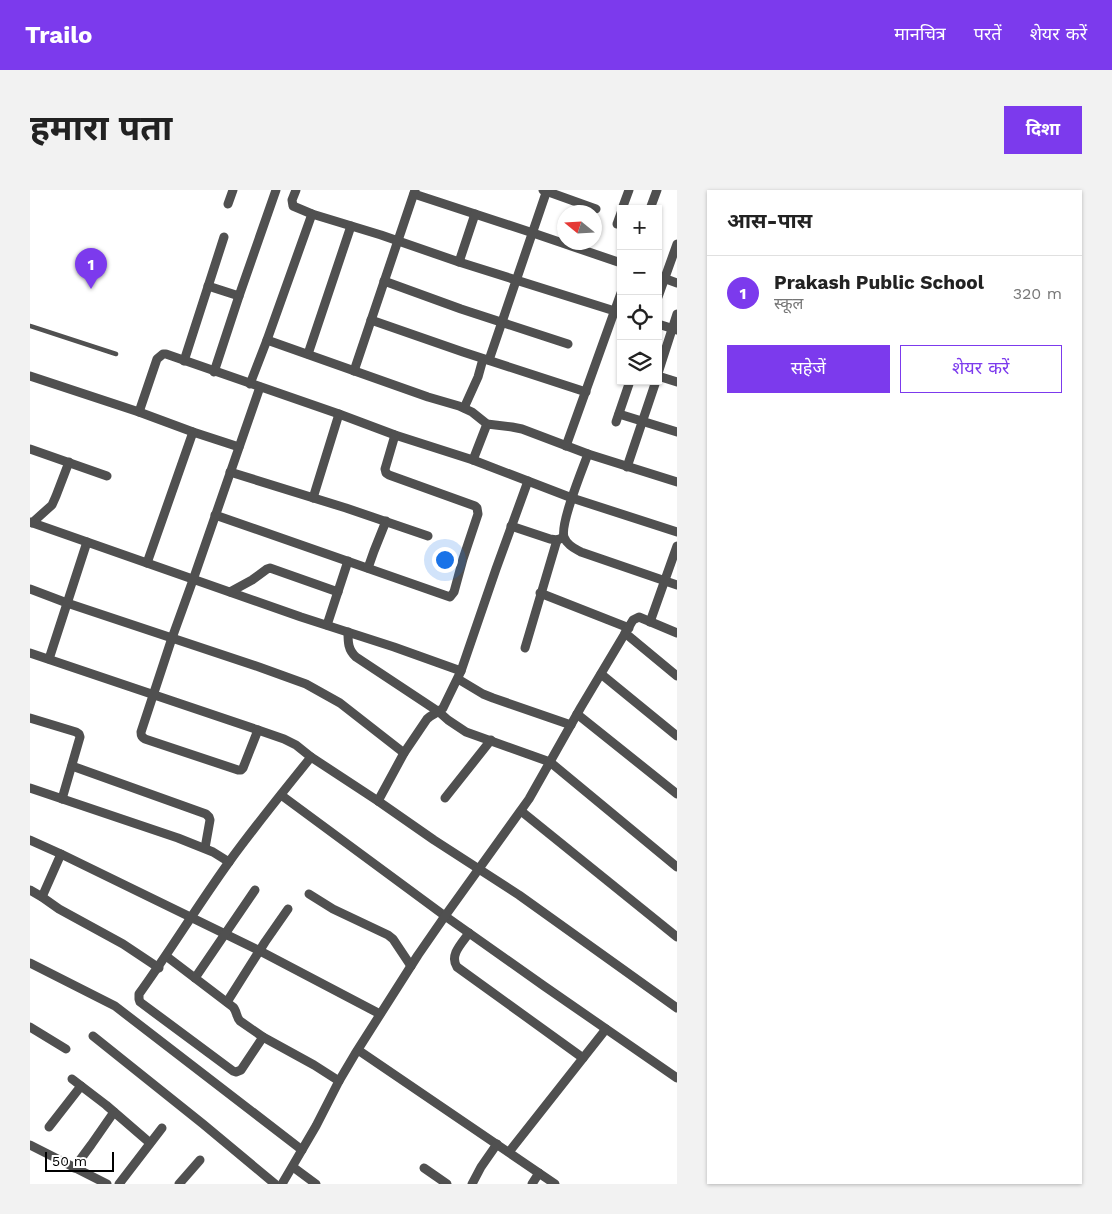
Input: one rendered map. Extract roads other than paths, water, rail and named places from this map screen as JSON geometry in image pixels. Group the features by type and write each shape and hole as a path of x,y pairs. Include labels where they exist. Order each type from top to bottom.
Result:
{"street":[{"path":"228,204 233,190"},
{"path":"214,372 276,190"},
{"path":"296,190 292,200 293,206 312,214 398,240 459,262 617,312 566,446"},
{"path":"464,408 502,322 546,190 585,205"},
{"path":"623,205 629,190"},
{"path":"651,205 657,190"},
{"path":"354,371 414,192 617,262"},
{"path":"250,384 312,214"},
{"path":"459,262 475,214"},
{"path":"308,354 351,226"},
{"path":"184,361 224,237"},
{"path":"677,244 662,277 677,283"},
{"path":"384,281 461,309 568,344"},
{"path":"208,286 239,296"},
{"path":"662,364 675,329 677,314"},
{"path":"371,320 586,392"},
{"path":"662,325 675,329"},
{"path":"267,340 464,408 487,424 512,426 588,454 677,482"},
{"path":"139,412 157,359 162,354 166,354 395,435 473,460 572,498 677,532"},
{"path":"30,376 238,447"},
{"path":"662,376 677,382"},
{"path":"629,385 618,418 642,421 677,432"},
{"path":"627,467 655,385"},
{"path":"258,730 241,770 142,738 142,732 172,638 194,580 260,387"},
{"path":"313,498 339,414"},
{"path":"473,460 487,424"},
{"path":"148,563 193,432"},
{"path":"215,515 450,597 454,592 478,514 477,508 388,475 385,469 395,435"},
{"path":"30,449 107,476"},
{"path":"525,648 540,593 561,538 572,498 588,454"},
{"path":"31,523 52,506 69,462"},
{"path":"230,472 428,536"},
{"path":"378,801 404,753 426,719 430,715 439,712 446,703 460,675 528,482"},
{"path":"368,568 386,521"},
{"path":"31,523 394,647 460,675 483,694 571,725"},
{"path":"511,526 545,538 561,538 581,552 677,585"},
{"path":"49,659 87,542"},
{"path":"650,622 677,546"},
{"path":"327,625 348,561"},
{"path":"230,592 270,568 338,592"},
{"path":"30,589 311,686 340,703 404,753"},
{"path":"540,593 627,630 677,676"},
{"path":"282,1184 316,1126 339,1081 380,1014 445,916 521,811 633,620 639,617 677,633"},
{"path":"348,632 348,644 352,654 466,732 550,762 677,867"},
{"path":"30,653 290,741 311,757 519,895 677,1008"},
{"path":"601,674 677,736"},
{"path":"577,714 677,794"},
{"path":"30,718 79,734 80,740 62,799"},
{"path":"445,798 490,740"},
{"path":"263,1037 241,1070 236,1072 140,1002 139,994 159,968 229,862 311,757"},
{"path":"72,766 206,814 210,820 204,848"},
{"path":"30,788 178,838 213,852 229,862"},
{"path":"281,795 468,933 677,1078"},
{"path":"521,811 677,937"},
{"path":"30,840 192,917 380,1014"},
{"path":"42,897 61,854"},
{"path":"30,890 59,909 123,944 159,968"},
{"path":"195,978 255,890"},
{"path":"309,894 333,909 388,935 393,939 411,966"},
{"path":"227,1002 288,909"},
{"path":"468,933 455,953 454,962 457,967 582,1058"},
{"path":"166,956 235,1009 240,1021 263,1037 339,1081"},
{"path":"30,963 115,1006 302,1150"},
{"path":"30,1027 66,1048"},
{"path":"509,1152 606,1029"},
{"path":"93,1036 204,1124 275,1184"},
{"path":"358,1050 555,1184"},
{"path":"72,1079 150,1143"},
{"path":"49,1127 81,1086"},
{"path":"74,1168 114,1112"},
{"path":"119,1184 162,1128"},
{"path":"30,1144 106,1184"},
{"path":"472,1184 496,1144"},
{"path":"179,1184 200,1160"},
{"path":"293,1167 316,1184"},
{"path":"424,1168 447,1184"},
{"path":"532,1184 539,1173"}],"lane":[{"path":"30,326 116,354"}],"place":[{"name":"Prakash Public School","path":"91,289"}]}
